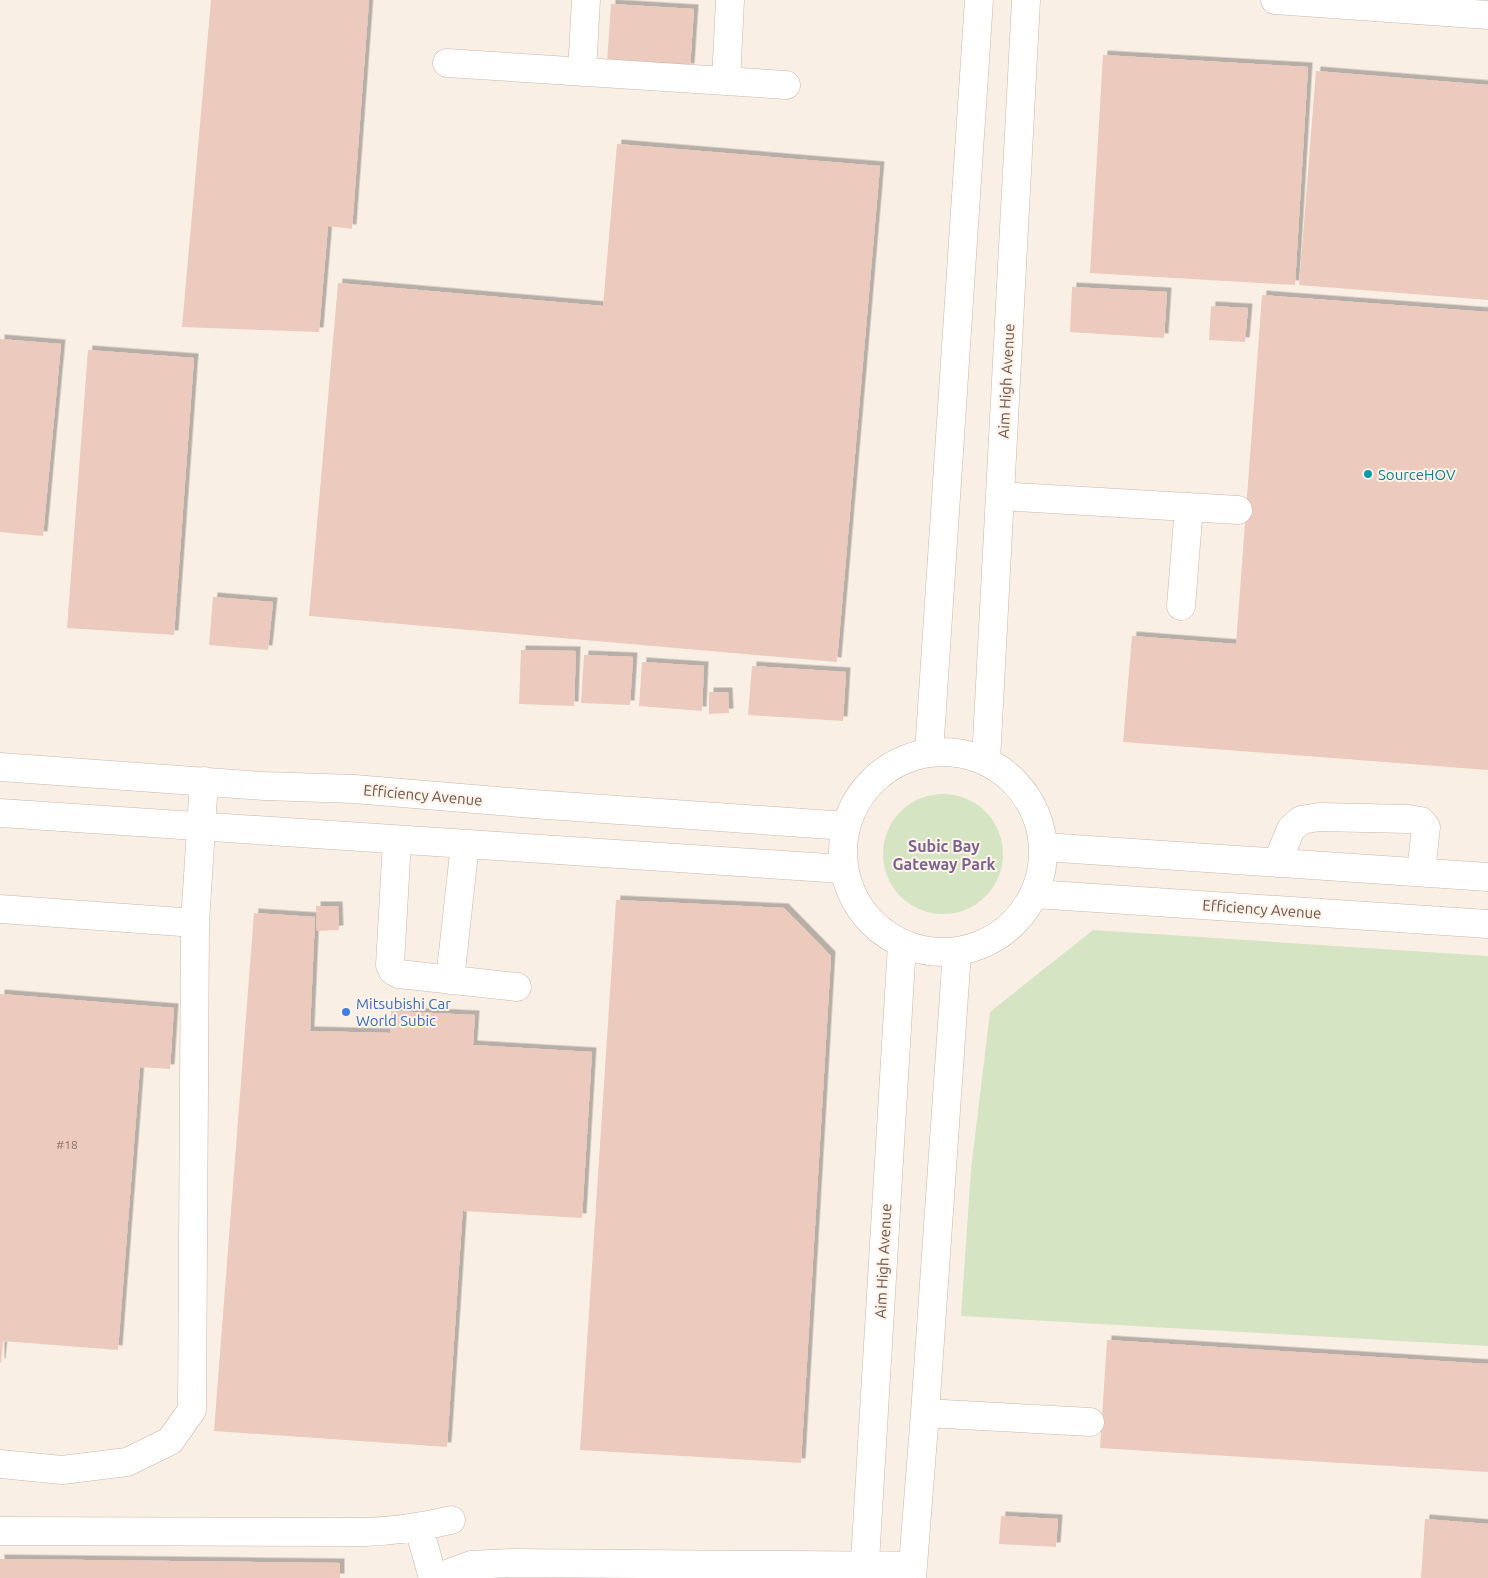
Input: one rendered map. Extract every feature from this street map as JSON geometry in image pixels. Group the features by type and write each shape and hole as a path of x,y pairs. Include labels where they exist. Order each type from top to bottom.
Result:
{"street":[{"path":"582,72 586,0"},
{"path":"726,82 730,0"},
{"path":"929,753 979,0"},
{"name":"Aim High Avenue","path":"986,761 1026,0"},
{"path":"1275,0 1488,15"},
{"path":"447,63 786,86"},
{"path":"1000,496 1238,510"},
{"path":"1181,606 1189,507"},
{"path":"929,753 958,753 986,761 1004,772 1020,788 1033,806 1041,826 1044,847 1042,871 1035,894 1025,911 1011,926 995,938 977,947 957,952 938,952 920,950 902,944 870,922 858,906 849,888 843,869 842,848 846,826 854,804 868,785 886,770 906,759 929,753"},
{"name":"Efficiency Avenue","path":"0,767 264,786 354,789 543,805 846,826"},
{"path":"0,1464 62,1470 127,1462 170,1441 192,1410 195,923 204,781"},
{"path":"0,813 843,869"},
{"path":"1277,863 1291,829 1301,820 1319,817 1408,818 1421,821 1426,827 1421,872"},
{"path":"398,840 390,965 393,971 400,974 517,987"},
{"path":"450,980 465,844"},
{"path":"1044,847 1488,877"},
{"name":"Efficiency Avenue","path":"1035,894 1488,924"},
{"path":"0,909 195,923"},
{"name":"Aim High Avenue","path":"864,1572 902,944"},
{"path":"419,1528 435,1578 470,1565 512,1563 912,1572 957,952"},
{"path":"925,1413 1090,1422"},
{"path":"0,1531 394,1532 451,1520"}],"green space":[{"path":"943,794 966,798 986,811 999,831 1003,854 999,877 986,897 966,910 943,914 920,910 900,897 887,877 883,854 887,831 900,811 920,798"},
{"path":"1093,930 1488,956 1488,1346 961,1316 971,1169 990,1012"}],"building":[{"path":"211,0 369,0 352,229 328,226 319,332 182,327"},
{"path":"611,4 694,9 690,68 607,63"},
{"path":"1103,55 1308,67 1295,285 1090,273"},
{"path":"1316,71 1488,85 1488,300 1299,285"},
{"path":"617,144 880,166 837,662 309,616 338,283 603,306"},
{"path":"1072,287 1167,292 1164,338 1070,332"},
{"name":"SourceHOV","path":"1262,295 1488,312 1488,770 1123,742 1132,636 1236,644"},
{"path":"1211,306 1248,308 1245,342 1209,340"},
{"path":"0,339 61,344 43,536 0,532"},
{"path":"88,350 194,358 174,635 67,628"},
{"path":"213,597 273,602 268,650 209,645"},
{"path":"521,650 576,651 574,706 519,704"},
{"path":"584,655 633,657 630,705 581,703"},
{"path":"642,662 704,666 702,711 639,706"},
{"path":"752,666 846,672 843,721 748,715"},
{"path":"709,692 728,692 729,713 709,714"},
{"path":"616,900 784,908 831,956 801,1463 580,1450"},
{"path":"316,906 338,906 339,930 317,931"},
{"path":"254,913 315,917 310,1031 390,1033 391,1011 475,1015 473,1045 592,1052 582,1218 463,1211 463,1206 447,1447 214,1431"},
{"path":"0,994 174,1008 170,1069 140,1067 118,1350 3,1341 0,1363"},
{"path":"1107,1340 1488,1364 1488,1472 1100,1448"},
{"path":"1001,1516 1058,1519 1056,1547 999,1544"},
{"path":"1425,1519 1488,1524 1488,1578 1421,1578"},
{"path":"0,1559 340,1563 340,1578 0,1578"}],"place":[{"name":"SourceHOV","path":"1368,474"},
{"name":"Mitsubishi Car World Subic","path":"346,1012"}],"district":[{"name":"Subic Bay Gateway Park","path":"944,855"}]}
